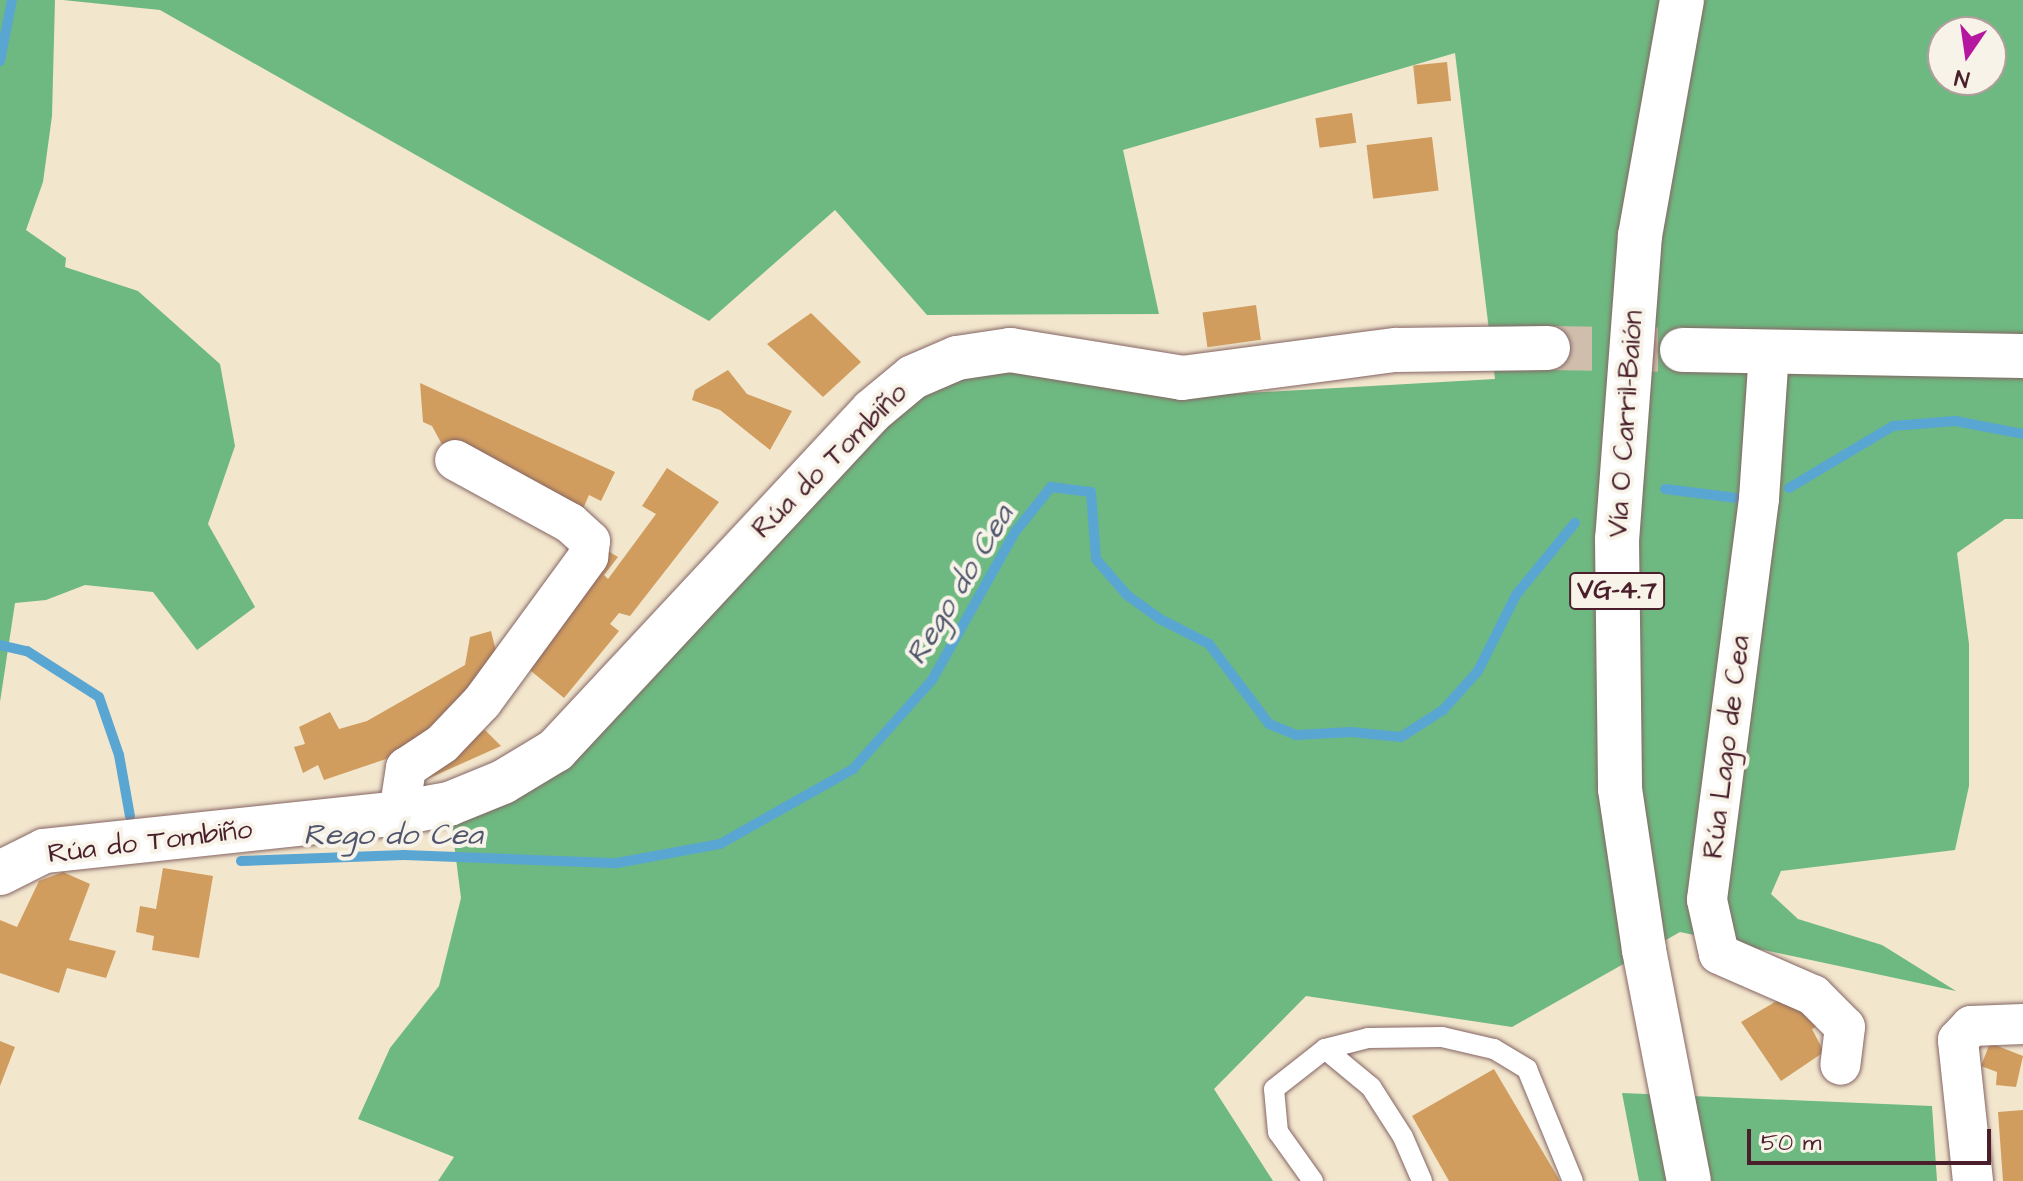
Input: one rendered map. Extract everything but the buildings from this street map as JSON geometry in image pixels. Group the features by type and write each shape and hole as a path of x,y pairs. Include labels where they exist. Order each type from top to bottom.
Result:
{"main road":[{"name":"Vía O Carril-Baión","path":"1682,0 1640,235 1617,539 1620,789 1644,950 1689,1181"},
{"name":"Rúa do Tombiño","path":"0,873 44,851 399,813 449,804 503,782 556,750 872,411 913,377 957,358 1010,350 1182,378 1396,350 1548,348"},
{"path":"1682,350 2023,356"}],"street":[{"name":"Rúa Lago de Cea","path":"1769,352 1759,499 1707,900 1719,954 1813,995 1845,1027 1840,1065"},
{"path":"399,813 406,768 442,744 482,702 589,549 590,541 570,523 455,460"},
{"path":"1973,1181 1958,1040 1971,1026 2023,1024"}],"lane":[{"path":"1313,1181 1278,1132 1274,1089 1325,1049 1368,1038 1442,1037 1494,1049 1527,1069 1573,1181"},
{"path":"1325,1049 1371,1087 1403,1137 1422,1181"}],"green space":[{"path":"0,0 55,0 52,116 43,182 26,230 66,258 65,267 138,291 220,364 235,446 208,524 255,607 197,650 153,592 85,585 46,600 15,603 0,702"},
{"path":"63,0 2023,0 2023,519 2005,519 1957,553 1969,644 1969,786 1955,850 1781,871 1771,894 1798,919 1882,945 1956,991 1680,932 1512,1027 1306,996 1214,1089 1273,1181 438,1181 454,1157 358,1119 390,1048 439,986 461,898 449,804 556,750 957,358 1210,395 1495,379 1455,53 1123,150 1159,314 927,315 835,210 709,321 160,10"},
{"path":"1622,1093 1932,1106 1937,1181 1639,1181"}],"waterway":[{"name":"Rego do Cea","path":"0,61 12,0"},
{"name":"Rego do Cea","path":"1789,488 1893,426 1955,421 2023,434"},
{"name":"Rego do Cea","path":"241,861 404,855 617,863 720,844 853,769 932,680 1015,532 1051,487 1091,492 1096,559 1127,595 1160,619 1209,644 1269,724 1296,735 1351,732 1401,737 1443,710 1478,671 1516,595 1575,523"},
{"name":"Rego do Cea","path":"1665,489 1744,499"},
{"name":"Rego do Cea","path":"0,645 27,651 99,697 119,755 130,816"}],"tunnel":[{"path":"1548,348 1682,350"}]}
